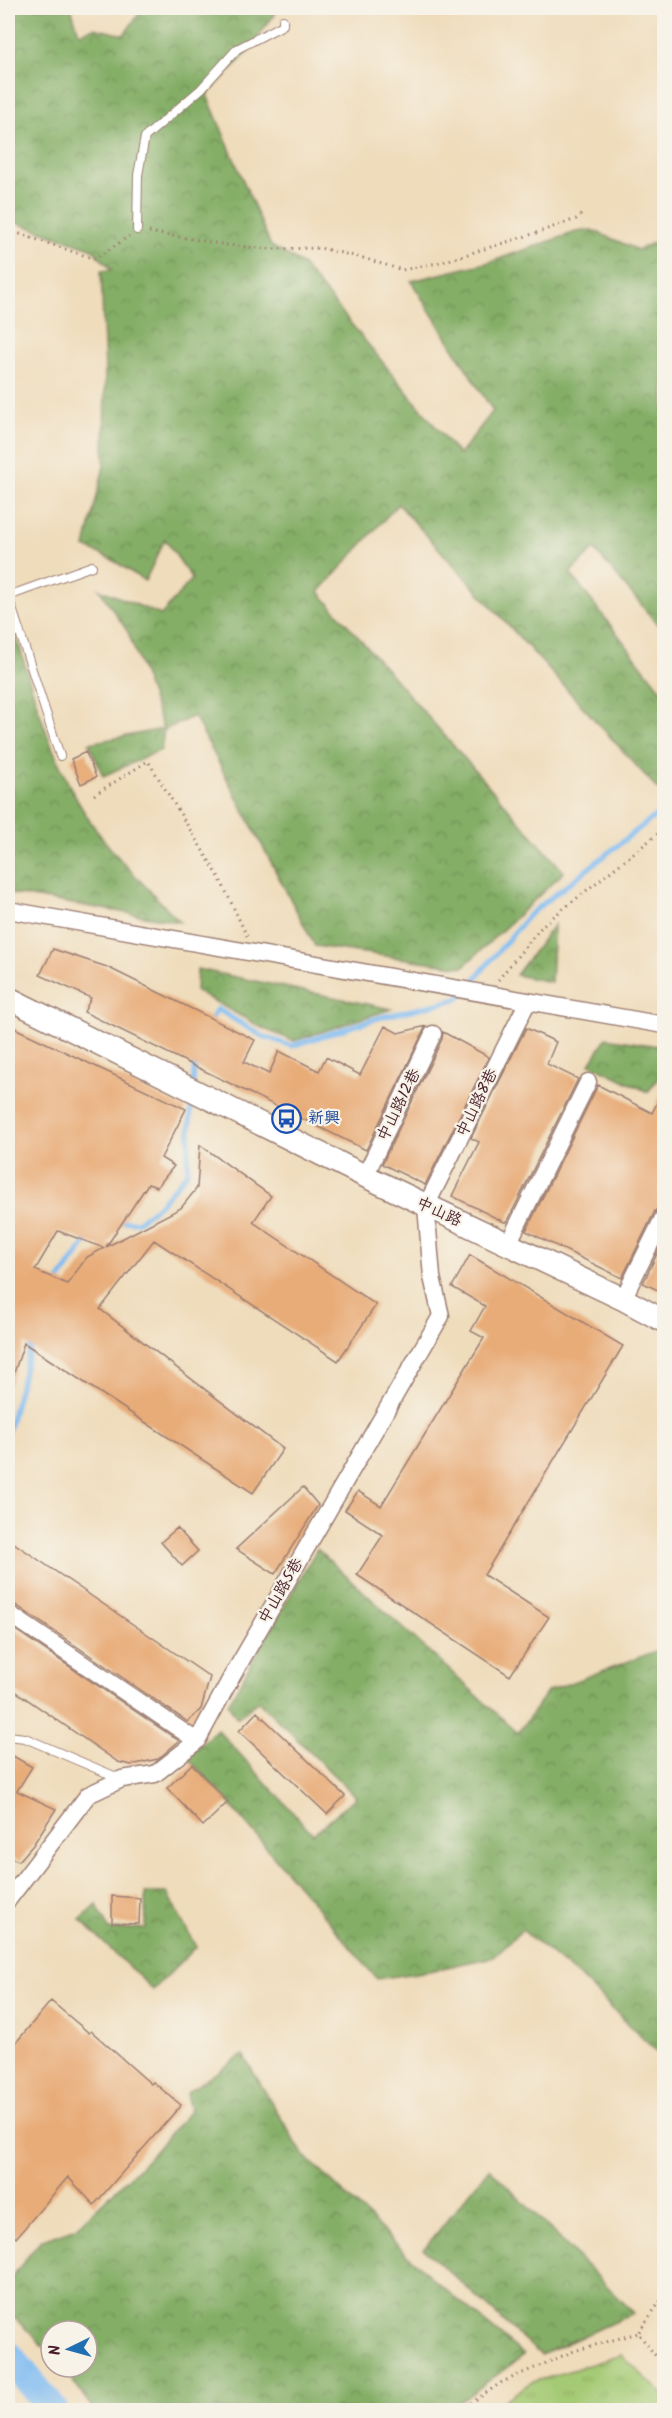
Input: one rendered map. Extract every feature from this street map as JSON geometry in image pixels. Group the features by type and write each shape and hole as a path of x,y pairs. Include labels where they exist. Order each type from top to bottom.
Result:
{"main road":[{"name":"中山路","path":"8,998 365,1176 623,1299 664,1321"}],"street":[{"path":"8,910 664,1024"},
{"name":"中山路8巷","path":"426,1206 528,1001"},
{"name":"中山路12巷","path":"365,1176 433,1034"},
{"path":"508,1245 588,1082"},
{"name":"中山路5巷","path":"8,1900 88,1795 122,1779 155,1774 197,1741 231,1678 441,1316 432,1277 426,1206"},
{"path":"623,1299 664,1216"},
{"path":"8,1613 197,1741"}],"lane":[{"path":"137,230 138,175 145,137 201,89 237,49 283,25 283,20"},
{"path":"60,756 8,596 92,566"},
{"path":"8,1736 25,1738 122,1779"}],"path":[{"path":"8,230 95,259 137,230 228,245 270,249 320,248 402,270 442,262 536,233 576,219 584,212"},
{"path":"94,795 148,761 219,877 256,953"},
{"path":"487,993 543,925 664,829"},
{"path":"461,2410 502,2382 574,2351 638,2333 664,2296"},
{"path":"638,2333 664,2367"}],"green space":[{"path":"8,8 71,8 79,33 94,28 124,35 143,8 279,8 245,55 207,95 271,246 302,264 459,455 493,411 411,281 490,262 576,232 592,230 638,250 664,238 664,632 594,549 570,573 664,694 664,796 398,504 319,592 564,872 463,967 315,946 194,716 164,730 161,750 103,776 89,743 163,729 128,632 99,589 161,615 192,579 165,539 145,581 111,559 85,547 104,466 105,371 101,271 112,270 91,248 8,220"},
{"path":"8,607 43,723 80,806 116,855 180,922 8,893"},
{"path":"554,925 551,982 516,975"},
{"path":"197,969 391,1009 294,1041 264,1029 196,991"},
{"path":"606,1038 664,1047 664,1070 648,1092 590,1064"},
{"path":"317,1549 518,1733 548,1691 664,1648 664,2059 584,1981 522,1930 493,1957 429,1971 377,1979 228,1802 187,1757 217,1729 313,1834 356,1797 258,1701 237,1718 228,1704"},
{"path":"145,1893 167,1893 196,1947 153,1990 80,1920 97,1905 109,1930 146,1928"},
{"path":"243,2055 302,2153 433,2279 524,2355 449,2410 94,2410 71,2379 99,2379 99,2319 39,2319 39,2342 8,2312 8,2282 40,2241 76,2228 151,2156 190,2110 186,2093"},
{"path":"489,2168 634,2313 541,2355 424,2249"},
{"path":"621,2355 664,2395 664,2410 491,2410 530,2383"}],"building":[{"path":"86,752 96,777 81,784 71,759"},
{"path":"53,949 107,967 255,1040 244,1062 269,1074 279,1051 319,1071 326,1057 360,1075 385,1026 398,1033 426,1026 366,1150 84,1012 91,998 40,975"},
{"path":"8,1025 186,1109 161,1158 174,1166 157,1187 148,1184 106,1247 181,1208 197,1188 200,1145 271,1196 253,1222 376,1305 338,1361 154,1240 100,1309 283,1449 253,1493 24,1343 10,1385 8,1384","holes":["58,1231 104,1248 87,1257 67,1284 35,1270"]},
{"path":"526,1028 556,1042 547,1064 578,1079 507,1222 504,1222 452,1196 479,1142 471,1138"},
{"path":"443,1032 489,1057 425,1185 382,1164 442,1039"},
{"path":"598,1085 652,1113 664,1089 664,1206 655,1211 622,1278 526,1231"},
{"path":"664,1239 664,1293 643,1283"},
{"path":"470,1255 623,1346 484,1575 549,1617 510,1676 357,1575 383,1535 345,1510 358,1491 381,1506 484,1338 471,1331 485,1306 452,1287"},
{"path":"303,1487 318,1505 275,1574 236,1549"},
{"path":"177,1528 198,1551 182,1566 161,1542"},
{"path":"8,1539 210,1677 201,1709 188,1722 14,1604 8,1603"},
{"path":"8,1625 179,1741 158,1759 131,1765 118,1762 8,1686"},
{"path":"257,1712 345,1796 327,1814 239,1731"},
{"path":"8,1753 32,1767 17,1791 56,1809 33,1845 19,1861 8,1857"},
{"path":"192,1764 228,1802 203,1826 167,1788"},
{"path":"112,1896 140,1898 139,1924 112,1923"},
{"path":"51,2001 89,2033 91,2031 151,2084 153,2082 181,2105 94,2205 68,2177 16,2238 8,2230 8,2052"}],"waterway":[{"path":"209,1024 217,1009 262,1036 292,1046 378,1018 458,999 529,915 664,809"},
{"path":"193,1084 195,1060"},
{"path":"117,1221 137,1222 158,1206 187,1173 192,1096"},
{"path":"56,1285 90,1236"},
{"path":"8,1431 32,1342"},
{"path":"8,2355 53,2410"}],"place":[{"name":"新興","path":"287,1118"}]}
